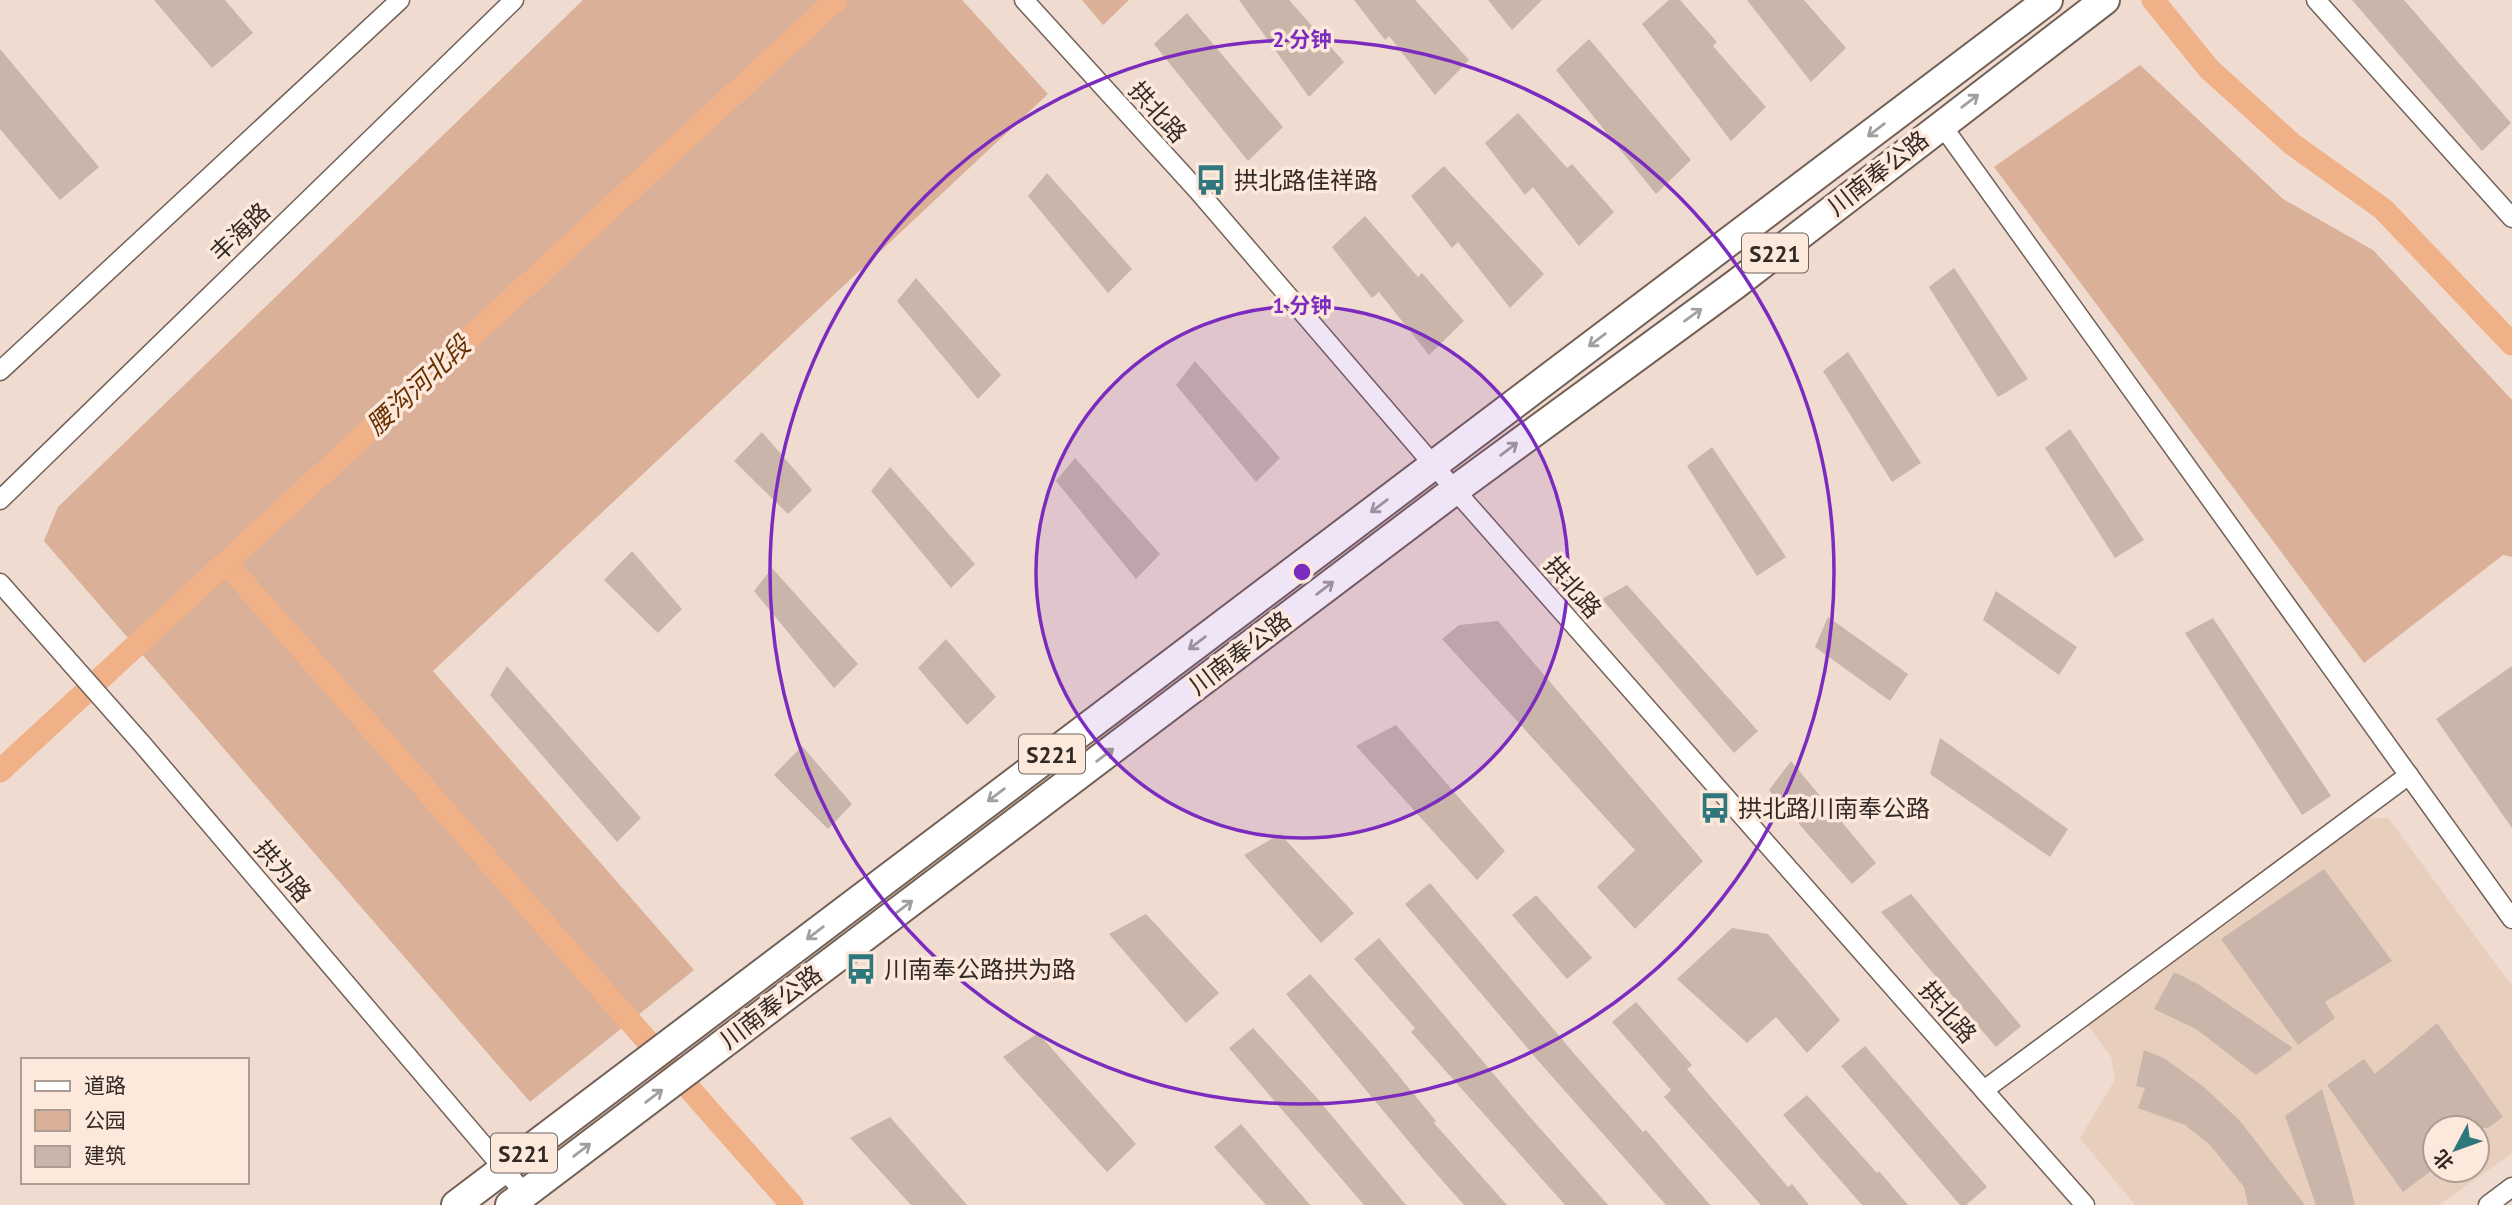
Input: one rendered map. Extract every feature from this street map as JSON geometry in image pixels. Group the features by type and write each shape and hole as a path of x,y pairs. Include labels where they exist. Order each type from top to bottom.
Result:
{"main road":[{"name":"川南奉公路","path":"456,1205 2048,0"},
{"name":"川南奉公路","path":"517,1200 1455,490 1736,284 2098,5"}],"street":[{"path":"0,371 400,0"},
{"name":"丰海路","path":"0,500 514,0"},
{"name":"拱北路","path":"1024,0 1198,191 1433,465 2085,1205"},
{"path":"2316,0 2512,218"},
{"path":"1941,124 2512,919"},
{"name":"拱为路","path":"0,583 144,745 503,1169 517,1200"},
{"path":"1983,1090 2409,775"},
{"path":"2488,1205 2512,1187"}],"shaded area":[{"path":"2369,818 2388,818 2512,986 2512,1153 2491,1168 2491,1114 2421,1114 2421,1184 2468,1184 2439,1205 2135,1205 2080,1138 2115,1080 2111,1057 2088,1025"}],"green space":[{"path":"583,0 962,0 1048,94 433,671 694,970 530,1102 44,541 58,507"},
{"path":"1082,0 1129,0 1103,25"},
{"path":"2140,65 2283,199 2373,250 2512,400 2512,557 2503,555 2364,663 1994,167"}],"building":[{"path":"154,0 225,0 253,33 212,68"},
{"path":"1239,0 1289,0 1344,62 1309,97"},
{"path":"1354,0 1415,0 1469,60 1435,95 1389,36 1385,40"},
{"path":"1488,0 1542,0 1512,30"},
{"path":"1669,0 1680,0 1717,42 1713,46 1766,107 1731,141 1642,24"},
{"path":"1747,0 1804,0 1846,48 1811,82"},
{"path":"2352,0 2404,0 2511,123 2482,151"},
{"path":"1187,13 1283,127 1248,161 1154,44"},
{"path":"1589,39 1691,160 1656,194 1556,70"},
{"path":"0,49 99,167 60,200 0,129"},
{"path":"1518,113 1567,168 1572,164 1614,212 1579,246 1533,187 1525,195 1485,143"},
{"path":"1444,166 1544,274 1510,308 1458,242 1452,248 1411,196"},
{"path":"1047,173 1132,269 1108,293 1028,196"},
{"path":"1365,216 1418,277 1422,273 1464,321 1429,355 1379,292 1372,298 1332,247"},
{"path":"1954,268 2028,379 1998,397 1929,287"},
{"path":"916,278 1001,375 978,399 897,301"},
{"path":"1848,352 1921,463 1892,482 1823,371"},
{"path":"1195,361 1280,458 1256,482 1176,385"},
{"path":"2070,429 2144,540 2115,558 2045,448"},
{"path":"762,432 812,490 788,514 734,461"},
{"path":"1712,447 1786,557 1757,576 1687,466"},
{"path":"1075,458 1160,554 1136,579 1056,481"},
{"path":"890,467 975,564 951,588 871,491"},
{"path":"632,551 682,609 658,633 604,580"},
{"path":"772,568 858,664 834,688 754,591"},
{"path":"1627,585 1758,731 1734,753 1602,599"},
{"path":"1996,591 2077,647 2059,675 1983,620"},
{"path":"1828,617 1908,674 1890,701 1815,647"},
{"path":"2213,618 2331,796 2302,815 2185,633"},
{"path":"1498,621 1703,861 1635,929 1597,887 1635,850 1442,639 1459,625"},
{"path":"946,639 996,697 967,725 918,668"},
{"path":"507,666 641,818 617,842 490,695"},
{"path":"2512,666 2512,828 2436,719"},
{"path":"1396,725 1505,851 1477,880 1356,746"},
{"path":"1940,738 2068,829 2050,857 1930,774"},
{"path":"802,746 852,804 828,829 774,775"},
{"path":"1791,761 1876,863 1852,884 1769,790"},
{"path":"1280,834 1354,913 1321,943 1244,855"},
{"path":"2324,869 2392,961 2325,1002 2335,1018 2298,1045 2221,939"},
{"path":"1430,883 1577,1057 1643,1132 1646,1130 1710,1205 1666,1205 1541,1064 1405,904"},
{"path":"1911,894 2021,1026 1996,1047 1881,912"},
{"path":"1536,895 1592,958 1567,979 1512,915"},
{"path":"1146,914 1219,993 1186,1023 1109,934"},
{"path":"1732,928 1768,934 1840,1020 1807,1053 1776,1017 1747,1043 1677,979"},
{"path":"1379,938 1608,1205 1565,1205 1411,1032 1415,1028 1354,959"},
{"path":"2174,972 2198,984 2293,1048 2256,1075 2196,1029 2154,1009"},
{"path":"1310,974 1375,1047 1436,1121 1434,1123 1507,1205 1464,1205 1425,1161 1286,994"},
{"path":"1636,1002 1692,1065 1687,1069 1788,1187 1792,1184 1809,1205 1761,1205 1664,1097 1671,1090 1612,1022"},
{"path":"2437,1023 2503,1117 2491,1126 2491,1114 2421,1114 2421,1178 2403,1192 2327,1085 2364,1059 2375,1074"},
{"path":"1253,1028 1317,1098 1406,1205 1364,1205 1229,1048"},
{"path":"1038,1033 1136,1144 1107,1172 1003,1057"},
{"path":"1865,1046 1987,1187 1966,1205 1960,1205 1841,1066"},
{"path":"2144,1050 2165,1059 2204,1087 2240,1121 2305,1205 2248,1205 2244,1187 2210,1145 2185,1125 2138,1108 2145,1088 2136,1086"},
{"path":"2322,1089 2355,1205 2316,1205 2285,1116"},
{"path":"1807,1095 1908,1205 1862,1205 1783,1115"},
{"path":"890,1117 967,1205 911,1205 850,1138"},
{"path":"1241,1124 1310,1205 1266,1205 1214,1147"}],"waterway":[{"name":"腰沟河北段","path":"0,771 836,0"},
{"path":"2153,0 2209,69 2292,144 2383,209 2512,344"},
{"path":"226,563 792,1205"}],"place":[{"name":"拱北路佳祥路","path":"1211,180"},
{"name":"拱北路川南奉公路","path":"1715,808"},
{"name":"川南奉公路拱为路","path":"861,969"}]}
